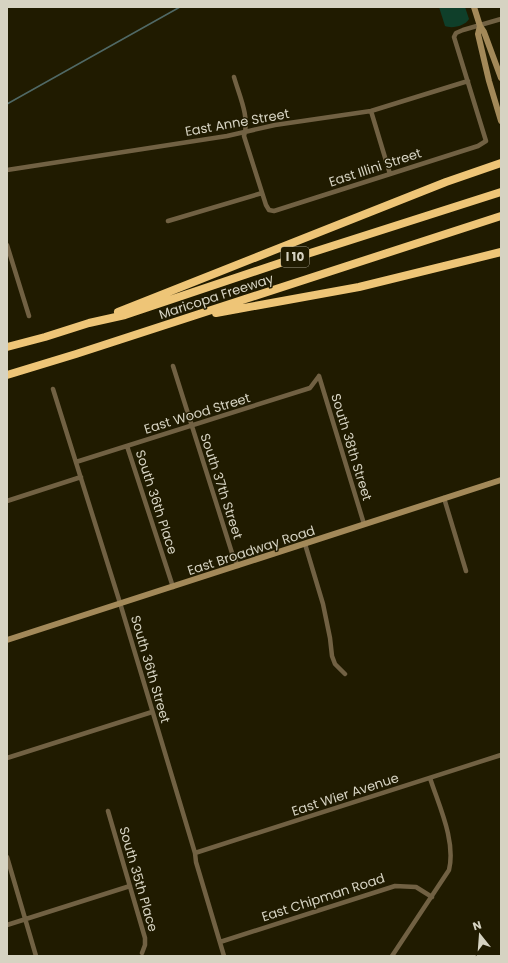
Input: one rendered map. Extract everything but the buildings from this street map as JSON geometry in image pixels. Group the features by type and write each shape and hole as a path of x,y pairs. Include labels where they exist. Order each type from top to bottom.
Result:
{"highway":[{"path":"89,322 451,180 501,163"},
{"name":"Maricopa Freeway","path":"7,347 46,337 89,322 125,315 306,254 501,192"},
{"name":"Maricopa Freeway","path":"7,375 501,216"},
{"path":"184,319 359,287 501,252"}],"main road":[{"path":"474,7 501,78"},
{"path":"480,26 478,34 489,81 501,121"},
{"name":"East Broadway Road","path":"7,640 501,480"}],"street":[{"path":"468,81 454,37 463,30 501,20"},
{"path":"168,221 262,193 244,136 244,112 234,76"},
{"name":"East Anne Street","path":"7,170 227,136 245,131 371,111 468,81"},
{"name":"East Illini Street","path":"262,193 269,210 274,211 478,146 486,141 468,81"},
{"path":"371,111 390,174"},
{"path":"7,245 29,316"},
{"name":"South 37th Street","path":"173,366 232,553 238,566"},
{"name":"East Wood Street","path":"76,462 310,388 319,376"},
{"name":"South 38th Street","path":"319,376 364,524"},
{"name":"South 36th Street","path":"53,389 195,852 196,862 224,956"},
{"name":"South 36th Place","path":"127,446 173,586"},
{"path":"7,502 81,477"},
{"path":"444,498 466,571"},
{"path":"305,544 323,604 332,656 335,664 345,674"},
{"path":"7,758 152,712"},
{"name":"East Wier Avenue","path":"195,852 501,755"},
{"path":"392,956 449,870 452,860 448,834 430,778"},
{"name":"South 35th Place","path":"108,811 145,938 145,945 142,953"},
{"path":"7,857 36,956"},
{"path":"7,925 130,886"},
{"name":"East Chipman Road","path":"220,942 395,886 416,887 432,897"}],"green space":[{"path":"439,7 465,7 469,19 465,23 458,26 445,26"}],"waterway":[{"path":"7,104 180,7"}]}
